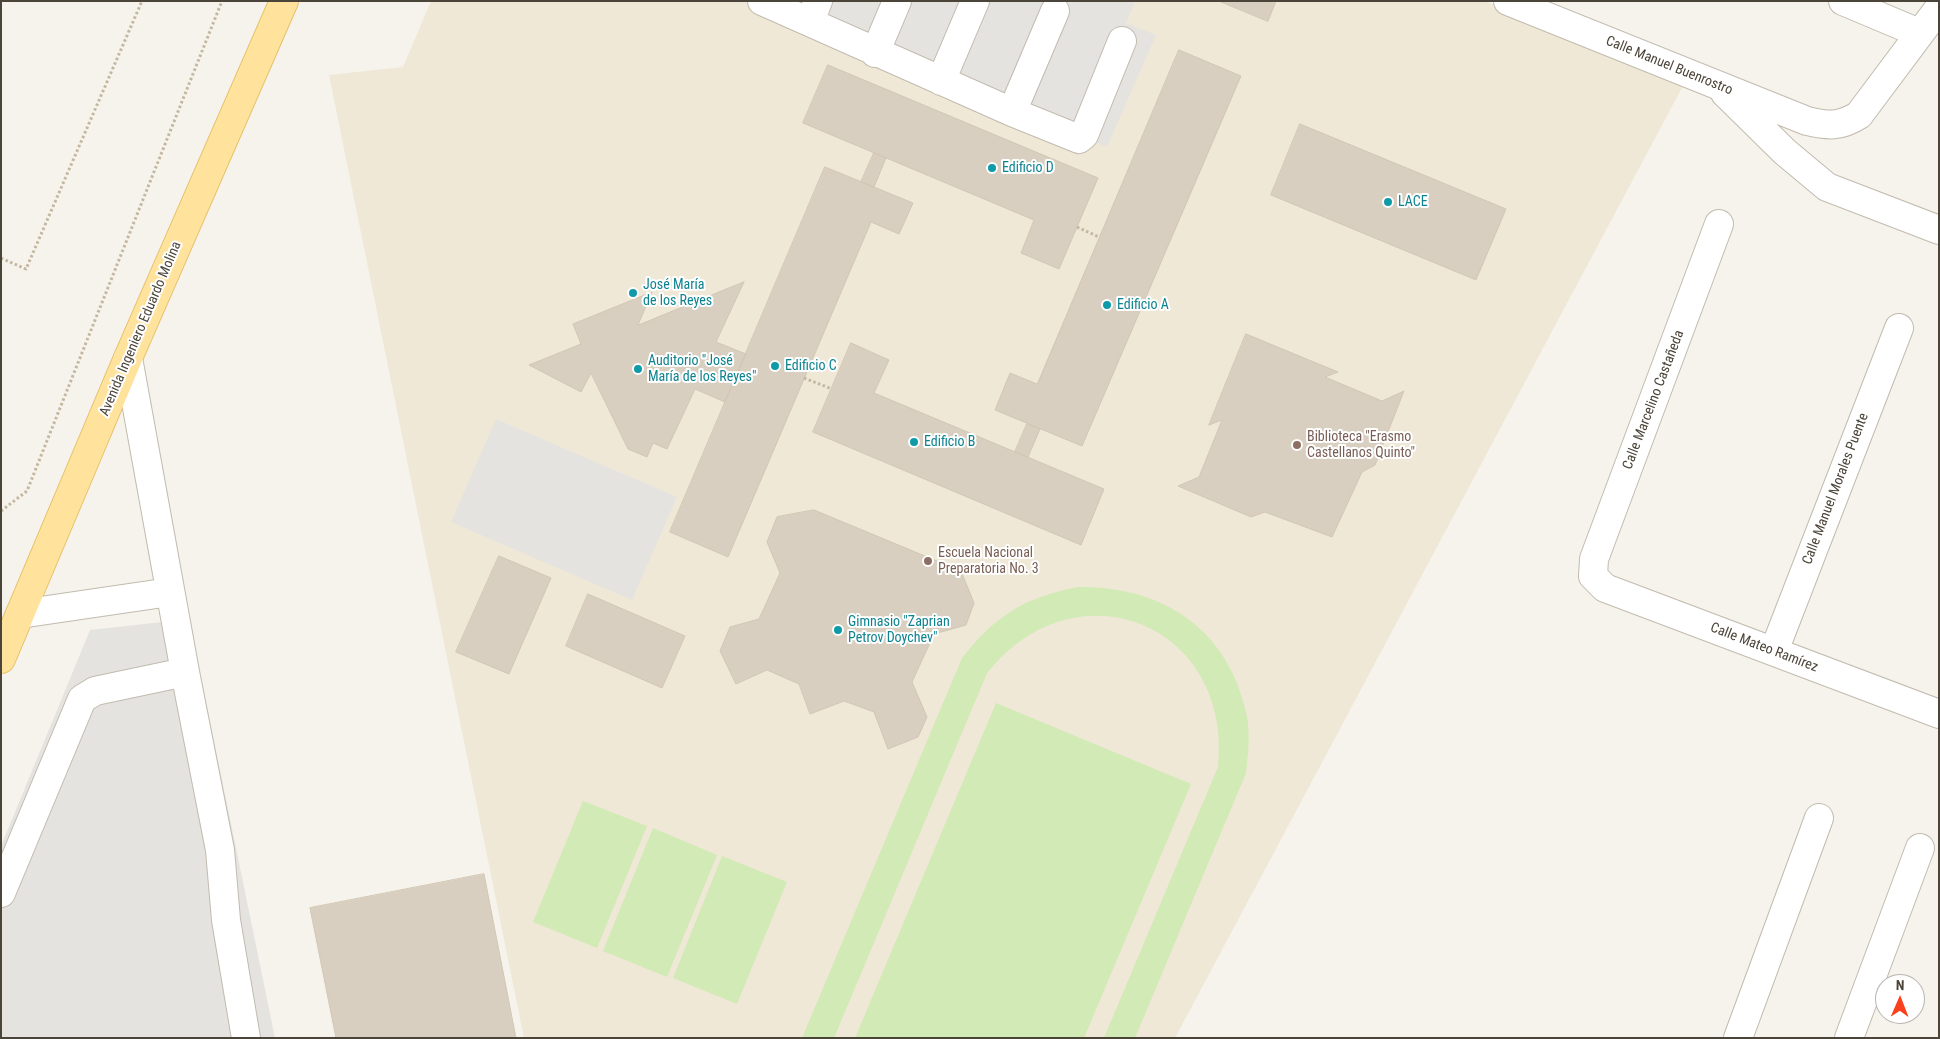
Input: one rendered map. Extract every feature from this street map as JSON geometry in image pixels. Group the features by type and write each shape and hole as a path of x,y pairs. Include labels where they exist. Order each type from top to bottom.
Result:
{"main road":[{"name":"Avenida Ingeniero Eduardo Molina","path":"1,659 128,358 284,1"}],"street":[{"path":"762,1 814,12 875,53 1079,139 1082,138 1122,41"},
{"path":"875,53 897,1"},
{"path":"941,80 975,1"},
{"name":"Calle Manuel Buenrostro","path":"1508,1 1807,121 1830,126 1847,122 1859,115 1919,33"},
{"path":"1843,1 1919,33 1939,8"},
{"path":"1012,112 1055,11"},
{"path":"1716,84 1785,152 1827,187 1939,230"},
{"name":"Calle Marcelino Castañeda","path":"1593,576 1594,559 1719,224"},
{"name":"Calle Manuel Morales Puente","path":"1774,651 1899,328"},
{"path":"128,358 170,592 220,850 226,920 246,1038"},
{"name":"Calle Mateo Ramírez","path":"1593,576 1605,588 1939,714"},
{"path":"20,614 170,592"},
{"path":"1,893 78,705 88,694 185,672"},
{"path":"1738,1038 1819,818"},
{"path":"1849,1038 1920,848"}],"path":[{"path":"1,258 26,269 142,1"},
{"path":"1,511 27,491 222,1"},
{"path":"1077,227 1099,236"},
{"path":"804,378 832,389"}],"shaded area":[{"name":"Escuela Nacional Preparatoria No. 3","path":"431,1 1485,1 1684,84 1175,1038 524,1038 329,75 403,67"},
{"path":"767,1 1135,1 1126,23 1156,35 1107,147"},
{"path":"496,419 677,497 632,600 451,522"},
{"path":"189,619 275,1038 1,1038 1,846 90,630"}],"green space":[{"path":"1078,587 1109,589 1137,594 1163,604 1186,618 1207,635 1224,657 1237,682 1248,720 1249,742 1246,773 1135,1038 1104,1038 1218,767 1216,717 1201,676 1175,645 1142,624 1103,616 1063,620 1023,639 987,673 834,1038 802,1038 962,658 974,643 1012,610 1042,596"},
{"path":"996,703 1191,784 1084,1038 855,1038"},
{"path":"583,801 647,826 597,948 533,922"},
{"path":"653,828 717,855 667,977 603,951"},
{"path":"722,856 787,882 737,1004 673,978"}],"building":[{"path":"1219,1 1276,1 1268,21"},
{"name":"Edificio A","path":"1179,50 1241,76 1082,446 995,410 1010,373 1037,384"},
{"name":"Edificio D","path":"828,65 1098,178 1059,269 1021,253 1034,220 803,123"},
{"name":"LACE","path":"1300,124 1506,209 1476,280 1271,195"},
{"path":"874,153 886,158 874,187 861,182"},
{"name":"Edificio C","path":"825,167 913,203 899,234 871,222 728,557 670,532"},
{"name":"Auditorio \"José María de los Reyes\"","path":"744,282 716,342 746,354 725,402 695,389 667,449 653,443 647,457 628,449 591,373 581,392 529,365 581,344 573,324 652,292 638,325"},
{"name":"Biblioteca \"Erasmo Castellanos Quinto\"","path":"1246,334 1338,372 1325,377 1382,401 1404,391 1375,465 1362,472 1332,537 1265,512 1251,517 1178,486 1199,477 1222,420 1209,425"},
{"name":"Edificio B","path":"851,343 889,360 874,393 1104,489 1081,545 813,432"},
{"path":"1027,424 1040,429 1028,457 1015,452"},
{"name":"Gimnasio \"Zaprian Petrov Doychev\"","path":"814,510 961,571 974,603 966,625 934,634 912,682 927,717 918,737 888,749 874,712 844,701 810,714 799,684 767,670 736,684 720,651 730,627 759,619 780,573 767,542 777,517"},
{"path":"499,556 551,578 509,674 456,652"},
{"path":"588,594 685,636 662,688 566,646"},
{"path":"484,874 516,1038 336,1038 310,908"}],"place":[{"name":"Edificio D","path":"992,168"},
{"name":"LACE","path":"1388,202"},
{"name":"José María de los Reyes","path":"633,293"},
{"name":"Edificio A","path":"1107,305"},
{"name":"Edificio C","path":"775,366"},
{"name":"Auditorio \"José María de los Reyes\"","path":"638,369"},
{"name":"Edificio B","path":"914,442"},
{"name":"Biblioteca \"Erasmo Castellanos Quinto\"","path":"1297,445"},
{"name":"Escuela Nacional Preparatoria No. 3","path":"928,561"},
{"name":"Gimnasio \"Zaprian Petrov Doychev\"","path":"838,630"}]}
